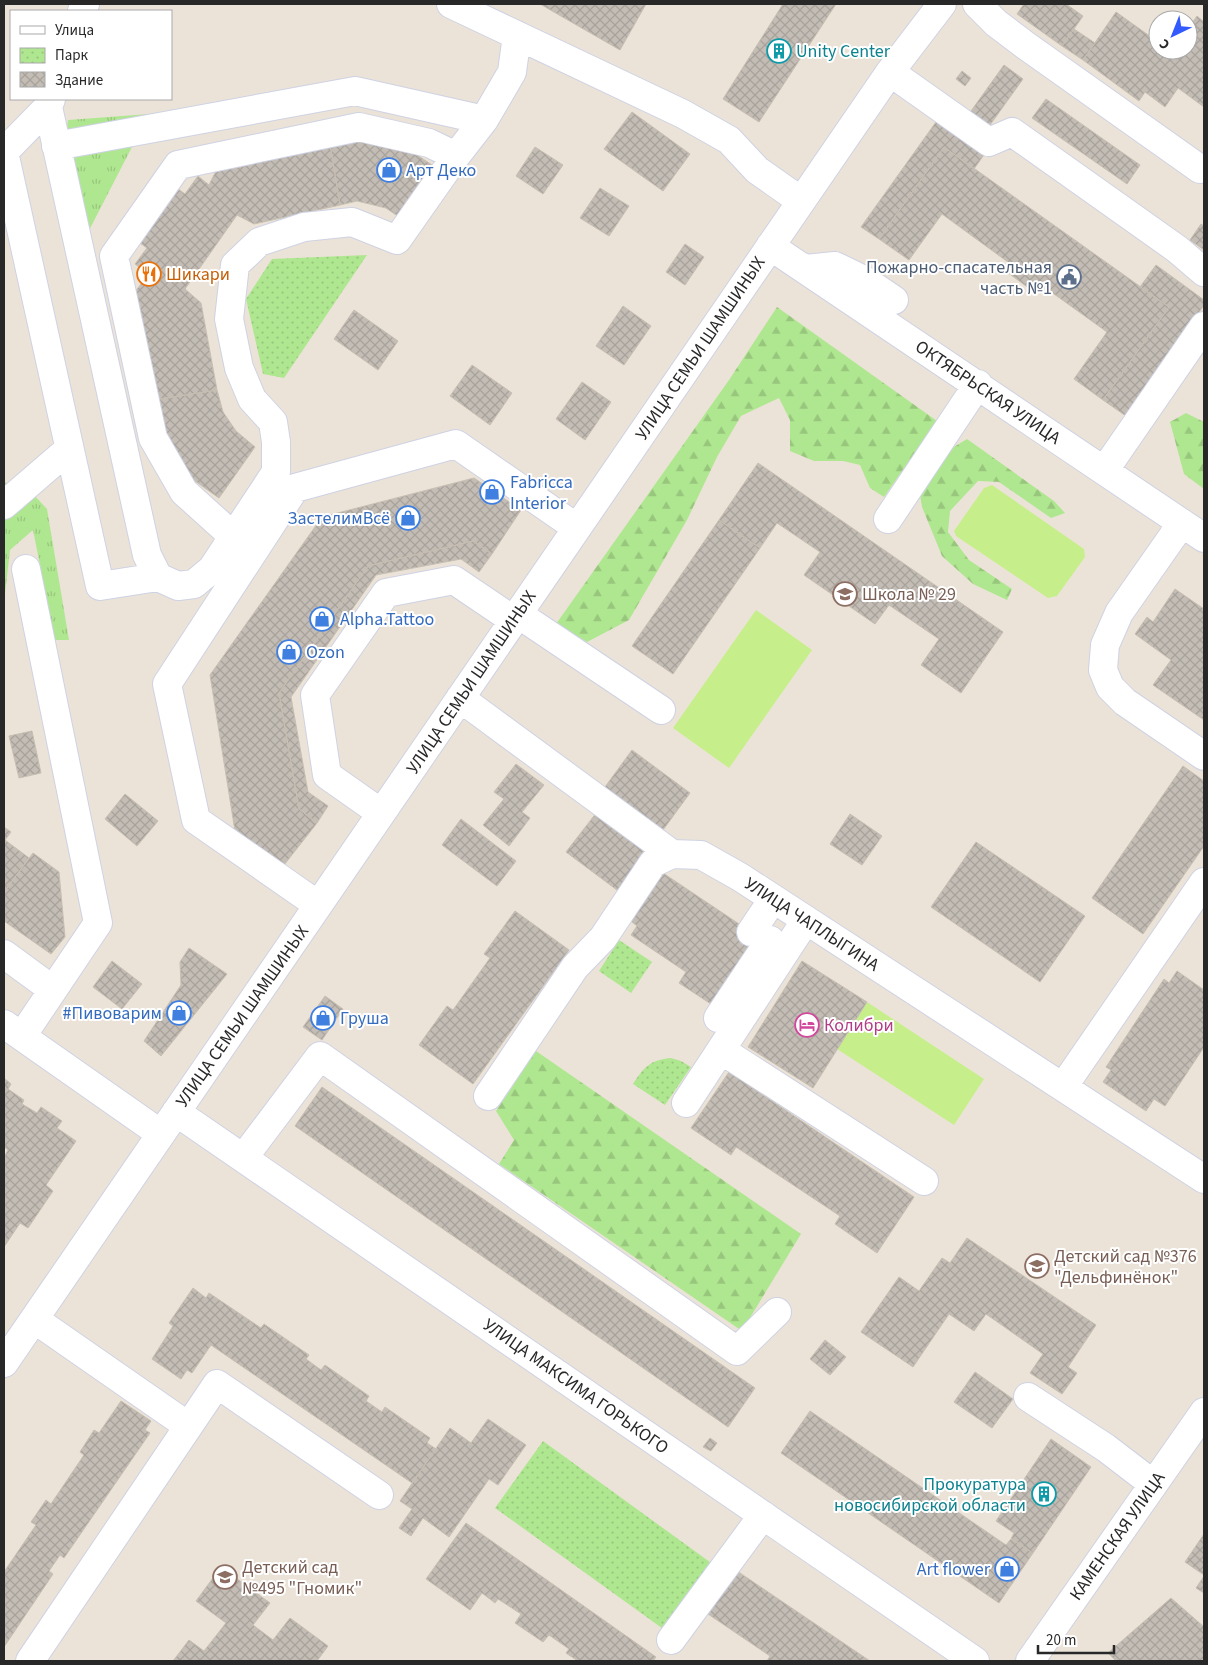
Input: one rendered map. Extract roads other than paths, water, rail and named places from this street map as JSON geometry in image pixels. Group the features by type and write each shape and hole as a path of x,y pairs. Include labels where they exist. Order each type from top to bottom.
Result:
{"street":[{"path":"451,4 518,34 683,114 729,140 757,170 801,201"},
{"name":"УЛИЦА СЕМЬИ ШАМШИНЫХ","path":"4,1363 890,72 942,4"},
{"path":"977,4 996,23 1025,45 1200,169"},
{"path":"49,103 4,152 100,586 158,577 178,586 194,584 212,569 276,472 276,442 273,422 252,398 238,368 229,319 236,265 259,242 304,227 352,222 397,240 456,156 484,120 512,72 518,34"},
{"path":"890,72 989,142 1012,132 1177,249 1204,272"},
{"path":"56,146 356,91 484,120"},
{"path":"49,103 56,146 147,554 158,577"},
{"path":"234,537 184,492 153,438 114,256 178,165 359,127 429,143 456,156"},
{"name":"ОКТЯБРЬСКАЯ УЛИЦА","path":"770,246 978,384 1193,531"},
{"path":"805,269 835,266 866,281 894,300"},
{"path":"1104,471 1204,326"},
{"path":"888,519 978,384"},
{"path":"318,905 196,820 167,684 295,488 456,444 577,528"},
{"path":"4,506 69,449"},
{"path":"1193,531 1119,613 1105,645 1103,670 1110,688 1125,702 1204,756"},
{"path":"26,569 98,923 53,990 13,1030 161,1134"},
{"path":"381,813 327,775 315,695 386,593 454,580 662,710"},
{"path":"460,698 672,854 653,863 603,938 574,967 488,1096"},
{"name":"УЛИЦА ЧАПЛЫГИНА","path":"672,854 701,855 724,867 1063,1087 1201,1170"},
{"path":"1063,1087 1204,882"},
{"path":"751,932 790,909"},
{"path":"718,1018 790,909"},
{"path":"686,1103 721,1050 790,909"},
{"path":"4,954 53,990"},
{"path":"721,1050 924,1181"},
{"path":"244,1158 320,1056 737,1351 776,1312"},
{"name":"УЛИЦА МАКСИМА ГОРЬКОГО","path":"176,1112 975,1661"},
{"path":"34,1318 188,1426"},
{"path":"30,1661 217,1384 379,1495"},
{"path":"1028,1397 1106,1448 1152,1484"},
{"name":"КАМЕНСКАЯ УЛИЦА","path":"1030,1661 1204,1412"},
{"path":"671,1640 763,1515"}],"place":[{"name":"Unity Center","path":"779,51"},
{"name":"Арт Деко","path":"389,170"},
{"name":"Шикари","path":"149,274"},
{"name":"Пожарно-спасательная часть №1","path":"1069,277"},
{"name":"Fabricca Interior","path":"492,492"},
{"name":"ЗастелимВсё","path":"408,518"},
{"name":"Школа № 29","path":"845,594"},
{"name":"Alpha.Tattoo","path":"322,619"},
{"name":"Ozon","path":"289,652"},
{"name":"#Пивоварим","path":"179,1013"},
{"name":"Груша","path":"323,1018"},
{"name":"Колибри","path":"807,1025"},
{"name":"Детский сад №376 \"Дельфинёнок\"","path":"1037,1266"},
{"name":"Прокуратура новосибирской области","path":"1044,1494"},
{"name":"Art flower","path":"1007,1569"},
{"name":"Детский сад №495 \"Гномик\"","path":"225,1577"}]}
